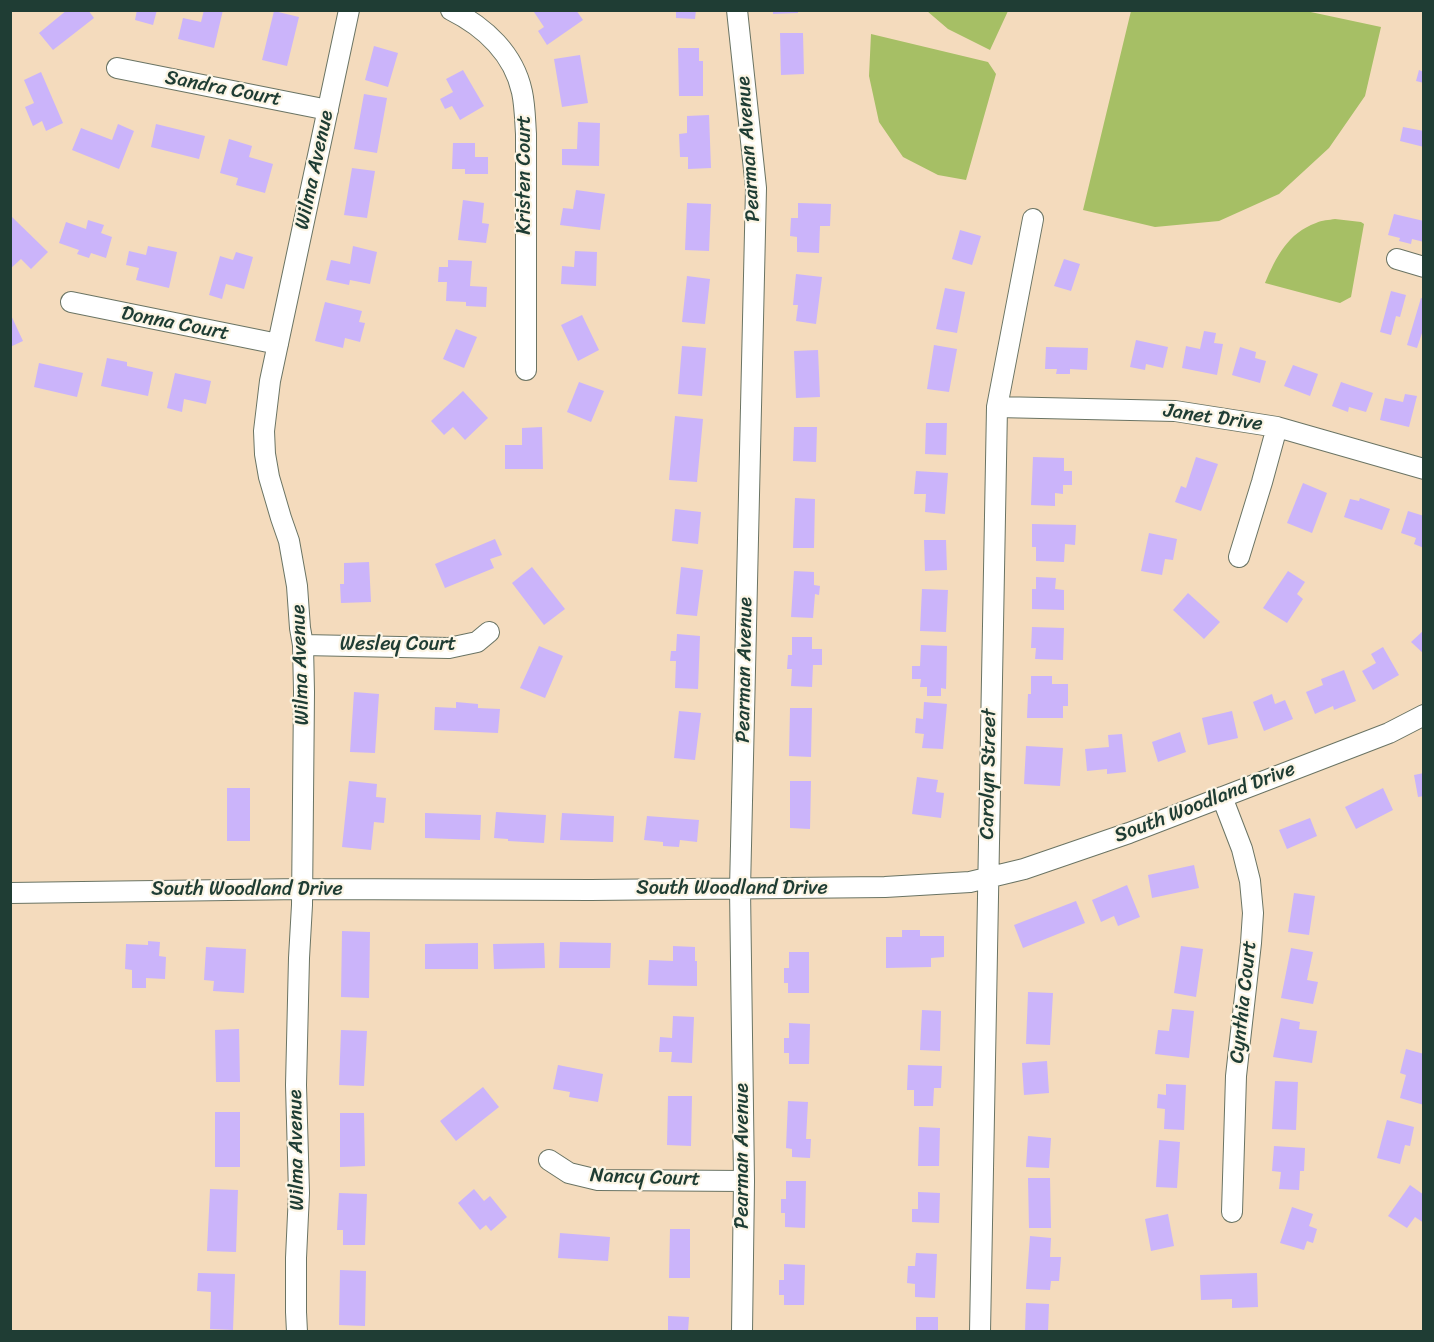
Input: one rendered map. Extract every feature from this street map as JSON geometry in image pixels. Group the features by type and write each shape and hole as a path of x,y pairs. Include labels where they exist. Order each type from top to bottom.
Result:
{"street":[{"name":"Wilma Avenue","path":"297,1332 296,1085 302,890 303,645 297,586 289,541 269,477 264,431 266,404 278,344 349,10"},
{"name":"Kristen Court","path":"451,10 490,36 509,61 522,90 526,134 526,370"},
{"name":"Pearman Avenue","path":"737,10 756,188 740,889 744,1181 742,1332"},
{"name":"Sandra Court","path":"117,68 328,110"},
{"name":"Carolyn Street","path":"980,1332 997,407 1033,219"},
{"path":"1397,259 1424,267"},
{"name":"Donna Court","path":"72,302 278,344"},
{"name":"Janet Drive","path":"997,407 1175,411 1277,427 1424,469"},
{"path":"1239,557 1277,427"},
{"name":"Wesley Court","path":"303,645 449,648 477,642 489,632"},
{"name":"South Woodland Drive","path":"10,893 740,889 885,887 970,882 1024,869 1129,833 1389,733 1424,715"},
{"name":"Cynthia Court","path":"1222,797 1242,849 1250,881 1253,913 1236,1076 1232,1212"},
{"name":"Nancy Court","path":"549,1160 569,1173 598,1180 744,1181"}],"green space":[{"path":"927,11 1008,11 990,50 948,29"},
{"path":"1131,11 1306,11 1381,27 1365,96 1329,148 1279,194 1219,221 1155,227 1083,210"},
{"path":"871,34 988,62 996,74 966,180 938,175 903,157 879,122 869,76"},
{"path":"1335,219 1364,224 1351,297 1340,303 1265,283 1279,255 1290,240 1306,227"}],"building":[{"path":"67,10 88,10 94,18 53,50 39,33"},
{"path":"137,10 157,10 153,25 135,20"},
{"path":"204,10 223,10 214,48 178,39 183,18 201,22"},
{"path":"536,10 576,10 583,20 547,45 538,31 544,27 534,12"},
{"path":"676,10 696,10 695,19 676,18"},
{"path":"773,10 798,10 798,13 773,14"},
{"path":"274,11 299,17 287,66 262,60"},
{"path":"780,33 803,33 804,74 781,75"},
{"path":"374,46 398,53 388,87 365,80"},
{"path":"678,48 699,48 699,61 703,61 703,96 679,96"},
{"path":"580,55 588,103 562,107 554,59"},
{"path":"463,70 484,106 460,120 452,106 445,109 440,99 453,92 446,79"},
{"path":"1419,70 1424,72 1424,83 1416,81"},
{"path":"41,72 63,123 46,131 42,121 33,126 25,107 34,103 24,80"},
{"path":"364,94 387,98 377,153 354,149"},
{"path":"709,115 711,168 688,169 688,157 680,157 679,134 687,133 687,116"},
{"path":"578,122 600,123 599,166 562,165 562,149 577,149"},
{"path":"118,124 134,131 119,169 72,150 81,128 112,140"},
{"path":"156,124 205,136 199,159 151,147"},
{"path":"1403,127 1424,131 1424,147 1400,141"},
{"path":"229,139 252,146 249,157 273,164 265,193 236,185 238,178 220,173"},
{"path":"453,143 475,143 475,157 488,157 488,174 465,174 465,169 452,169"},
{"path":"352,168 375,171 367,218 344,215"},
{"path":"576,190 605,194 600,230 560,225 563,208 573,209"},
{"path":"463,200 484,203 482,223 489,224 486,243 458,240"},
{"path":"687,203 711,204 709,251 685,250"},
{"path":"798,203 831,204 830,226 820,226 819,253 797,252 797,237 790,236 791,218 798,218"},
{"path":"1394,214 1424,221 1424,242 1412,239 1411,244 1388,235"},
{"path":"10,215 48,252 31,269 21,259 10,269"},
{"path":"88,220 104,225 101,233 112,237 106,258 91,253 89,258 77,254 79,250 59,243 66,222 86,229"},
{"path":"960,230 981,236 972,265 952,259"},
{"path":"148,246 177,252 169,288 136,280 139,268 126,265 129,251 146,255"},
{"path":"353,246 377,252 370,284 350,280 349,285 326,280 331,260 350,264"},
{"path":"575,251 597,252 596,286 561,284 562,266 574,267"},
{"path":"236,252 253,257 244,289 226,284 222,299 209,295 220,256 233,260"},
{"path":"1064,259 1080,264 1071,291 1054,286"},
{"path":"448,260 472,261 470,286 487,287 486,307 466,306 466,302 446,301 447,282 438,282 439,267 448,267"},
{"path":"796,274 822,277 816,324 796,321 798,305 793,305"},
{"path":"687,276 710,279 705,324 682,322"},
{"path":"945,288 965,292 957,333 936,329"},
{"path":"1391,291 1406,295 1400,317 1396,316 1391,335 1380,332"},
{"path":"1421,298 1424,299 1424,327 1417,348 1407,345"},
{"path":"325,302 362,311 359,322 365,323 360,342 345,338 343,348 315,341"},
{"path":"10,313 23,341 10,347"},
{"path":"582,315 599,350 578,361 561,325"},
{"path":"456,329 477,337 464,368 443,359"},
{"path":"1204,331 1216,333 1214,343 1223,344 1217,375 1182,368 1186,346 1200,349"},
{"path":"1136,340 1168,347 1163,368 1146,364 1145,370 1130,367"},
{"path":"934,345 957,349 949,392 927,389"},
{"path":"682,346 706,348 702,396 678,394"},
{"path":"1046,347 1088,348 1087,370 1070,369 1070,374 1056,374 1057,369 1045,369"},
{"path":"1240,347 1256,352 1255,358 1266,361 1260,383 1232,375"},
{"path":"818,350 820,397 796,398 794,351"},
{"path":"107,358 127,362 127,366 153,372 148,396 101,386"},
{"path":"39,363 83,373 77,397 34,387"},
{"path":"1293,365 1318,374 1310,396 1284,386"},
{"path":"175,373 211,381 206,404 184,399 182,412 167,408"},
{"path":"579,382 604,391 591,422 567,412"},
{"path":"1341,382 1373,393 1366,412 1349,407 1348,412 1332,406"},
{"path":"463,391 488,418 465,440 453,427 444,435 431,421"},
{"path":"1405,394 1417,396 1409,427 1380,420 1385,398 1403,402"},
{"path":"675,416 703,419 697,482 669,480"},
{"path":"926,423 947,423 946,455 925,454"},
{"path":"542,427 543,469 505,469 505,445 522,445 522,428"},
{"path":"794,427 817,427 816,462 793,461"},
{"path":"1033,457 1064,458 1064,471 1072,471 1072,485 1063,485 1063,494 1055,493 1055,506 1031,505"},
{"path":"1196,457 1218,464 1201,511 1175,502 1181,486 1186,488"},
{"path":"916,471 948,473 945,514 925,512 926,494 914,494"},
{"path":"1303,483 1327,493 1312,533 1287,523"},
{"path":"795,498 815,499 814,548 793,548"},
{"path":"1360,498 1390,509 1382,530 1344,517 1350,499 1359,501"},
{"path":"675,509 701,512 698,544 672,541"},
{"path":"1408,511 1424,516 1424,548 1414,544 1416,538 1401,533"},
{"path":"1032,524 1076,525 1075,545 1065,544 1064,562 1036,561 1036,547 1032,547"},
{"path":"1149,533 1177,539 1173,560 1165,559 1162,575 1141,571"},
{"path":"495,539 502,555 490,559 494,568 445,588 435,564"},
{"path":"924,540 946,540 947,570 925,571"},
{"path":"369,562 371,602 341,603 340,584 344,584 344,563"},
{"path":"532,567 565,609 544,625 512,583"},
{"path":"681,567 703,570 697,616 676,614"},
{"path":"794,571 814,572 814,585 820,586 819,595 815,594 813,618 791,617"},
{"path":"1288,571 1305,582 1297,594 1303,599 1287,623 1263,608"},
{"path":"1036,577 1056,578 1055,589 1064,590 1064,610 1032,609 1032,589 1036,589"},
{"path":"922,589 948,590 946,632 920,631"},
{"path":"1188,593 1220,622 1204,639 1173,610"},
{"path":"1032,627 1064,628 1063,660 1035,659 1036,648 1031,648"},
{"path":"1424,630 1424,654 1411,642"},
{"path":"677,634 700,636 698,689 675,688 676,661 670,661 671,651 676,651"},
{"path":"792,637 812,637 812,649 822,649 822,665 813,665 812,687 791,686 792,669 787,669 788,655 792,655"},
{"path":"921,645 947,646 946,689 941,688 941,696 927,696 927,687 920,687 921,679 912,679 912,666 920,666"},
{"path":"539,646 563,656 545,698 520,688"},
{"path":"1383,647 1399,675 1373,690 1362,671 1376,663 1371,654"},
{"path":"1344,670 1356,701 1334,710 1333,706 1315,714 1306,692 1323,685 1321,679"},
{"path":"1031,676 1052,676 1052,684 1068,684 1068,706 1063,706 1063,718 1027,718"},
{"path":"354,692 379,694 375,753 350,752"},
{"path":"1272,694 1275,704 1285,700 1293,719 1264,731 1253,702"},
{"path":"456,702 478,704 478,708 500,709 498,733 434,730 435,707 456,708"},
{"path":"924,702 947,704 943,749 922,748 924,734 915,733 916,718 923,719"},
{"path":"790,708 812,708 811,757 789,756"},
{"path":"679,711 701,713 695,760 674,758"},
{"path":"1232,711 1238,738 1208,745 1202,718"},
{"path":"1180,732 1186,752 1158,762 1152,742"},
{"path":"1122,734 1126,772 1107,774 1107,769 1087,771 1085,749 1109,747 1108,735"},
{"path":"1026,746 1063,748 1060,786 1024,784"},
{"path":"1424,773 1424,796 1418,797 1414,775"},
{"path":"917,777 938,780 936,792 944,793 941,818 912,814"},
{"path":"349,781 377,784 376,797 386,798 384,823 374,822 371,850 342,847"},
{"path":"790,781 811,781 810,829 790,828"},
{"path":"227,788 250,788 250,841 227,841"},
{"path":"1383,788 1393,810 1356,829 1345,807"},
{"path":"496,812 546,815 544,843 494,838"},
{"path":"425,813 481,815 480,840 425,838"},
{"path":"562,813 614,816 613,842 560,840"},
{"path":"647,816 699,820 697,842 680,840 679,847 663,846 663,842 644,840"},
{"path":"1310,818 1317,836 1287,849 1279,830"},
{"path":"1194,865 1199,888 1152,898 1148,875"},
{"path":"1127,885 1140,917 1118,926 1114,916 1101,922 1092,900"},
{"path":"1294,893 1315,896 1309,935 1288,932"},
{"path":"1076,901 1085,923 1023,948 1014,925"},
{"path":"902,930 920,930 920,936 944,936 944,957 931,958 931,967 886,968 886,937 902,937"},
{"path":"342,931 370,932 369,998 341,997"},
{"path":"148,941 160,942 159,956 166,957 165,979 146,978 146,988 132,988 132,970 125,969 126,944 148,945"},
{"path":"560,942 611,943 610,968 559,968"},
{"path":"478,943 478,969 425,969 425,944"},
{"path":"544,943 545,968 494,969 493,944"},
{"path":"673,946 695,947 697,986 648,985 649,960 673,961"},
{"path":"1181,946 1203,949 1196,997 1174,993"},
{"path":"206,947 246,949 244,993 213,991 214,981 204,980"},
{"path":"1291,948 1313,952 1307,980 1318,982 1313,1004 1281,998"},
{"path":"789,952 809,952 809,993 788,993 788,983 784,983 784,968 789,968"},
{"path":"1028,992 1053,993 1050,1045 1026,1044"},
{"path":"1172,1009 1194,1011 1189,1058 1155,1054 1158,1030 1169,1031"},
{"path":"922,1010 941,1011 940,1051 920,1050"},
{"path":"673,1016 694,1017 692,1063 671,1062 672,1052 659,1052 660,1037 672,1038"},
{"path":"1281,1018 1300,1022 1299,1029 1317,1031 1312,1063 1273,1057"},
{"path":"789,1023 810,1024 809,1064 789,1064 789,1053 784,1053 784,1038 789,1038"},
{"path":"239,1029 240,1082 216,1082 215,1030"},
{"path":"341,1030 367,1031 364,1086 339,1085"},
{"path":"1406,1049 1424,1054 1424,1105 1400,1098 1406,1075 1400,1073"},
{"path":"1047,1061 1049,1093 1024,1095 1022,1063"},
{"path":"558,1065 603,1074 598,1102 569,1097 570,1092 553,1089"},
{"path":"908,1065 942,1066 941,1088 934,1088 933,1106 914,1106 914,1090 907,1090"},
{"path":"1275,1081 1298,1082 1296,1130 1272,1129"},
{"path":"1166,1084 1186,1085 1184,1130 1164,1129 1165,1109 1157,1108 1158,1094 1166,1095"},
{"path":"483,1087 499,1107 456,1141 440,1121"},
{"path":"668,1096 692,1096 691,1146 667,1145"},
{"path":"788,1101 808,1102 806,1139 811,1139 810,1158 792,1157 792,1149 786,1148"},
{"path":"215,1112 240,1112 240,1167 215,1167"},
{"path":"340,1113 364,1113 365,1166 340,1167"},
{"path":"1387,1120 1414,1127 1410,1146 1405,1145 1400,1164 1377,1158"},
{"path":"919,1127 940,1128 939,1166 918,1166"},
{"path":"1028,1136 1051,1138 1049,1168 1026,1167"},
{"path":"1159,1140 1180,1142 1177,1188 1156,1187"},
{"path":"1274,1146 1305,1148 1304,1171 1300,1171 1299,1190 1279,1189 1281,1172 1272,1171"},
{"path":"1028,1178 1050,1178 1051,1228 1029,1228"},
{"path":"786,1181 806,1181 805,1228 785,1227 785,1213 781,1213 781,1199 786,1199"},
{"path":"1410,1185 1424,1195 1424,1223 1415,1217 1407,1228 1388,1216"},
{"path":"210,1189 238,1190 236,1252 207,1251"},
{"path":"474,1189 484,1201 490,1196 507,1217 491,1231 486,1225 480,1230 458,1203"},
{"path":"918,1192 940,1193 939,1223 912,1222 912,1209 918,1209"},
{"path":"339,1193 367,1194 365,1245 343,1245 343,1230 337,1230"},
{"path":"1292,1207 1313,1214 1309,1226 1317,1229 1313,1243 1307,1241 1304,1250 1280,1243"},
{"path":"1168,1214 1174,1246 1151,1251 1145,1219"},
{"path":"670,1229 690,1229 690,1278 669,1278"},
{"path":"560,1233 610,1237 608,1261 558,1258"},
{"path":"1030,1236 1051,1238 1050,1257 1061,1257 1059,1281 1051,1281 1050,1290 1026,1289"},
{"path":"916,1253 937,1254 935,1298 915,1297 915,1284 907,1283 908,1266 915,1266"},
{"path":"784,1264 805,1265 804,1305 784,1305 784,1295 779,1295 779,1280 784,1280"},
{"path":"340,1270 366,1271 365,1326 339,1325"},
{"path":"198,1273 235,1274 233,1330 210,1329 211,1292 197,1291"},
{"path":"1257,1273 1258,1307 1232,1308 1232,1299 1201,1300 1200,1275"},
{"path":"1026,1303 1049,1304 1048,1332 1025,1332"},
{"path":"668,1316 689,1317 688,1332 668,1332"},
{"path":"916,1317 938,1317 938,1332 916,1332"}]}
